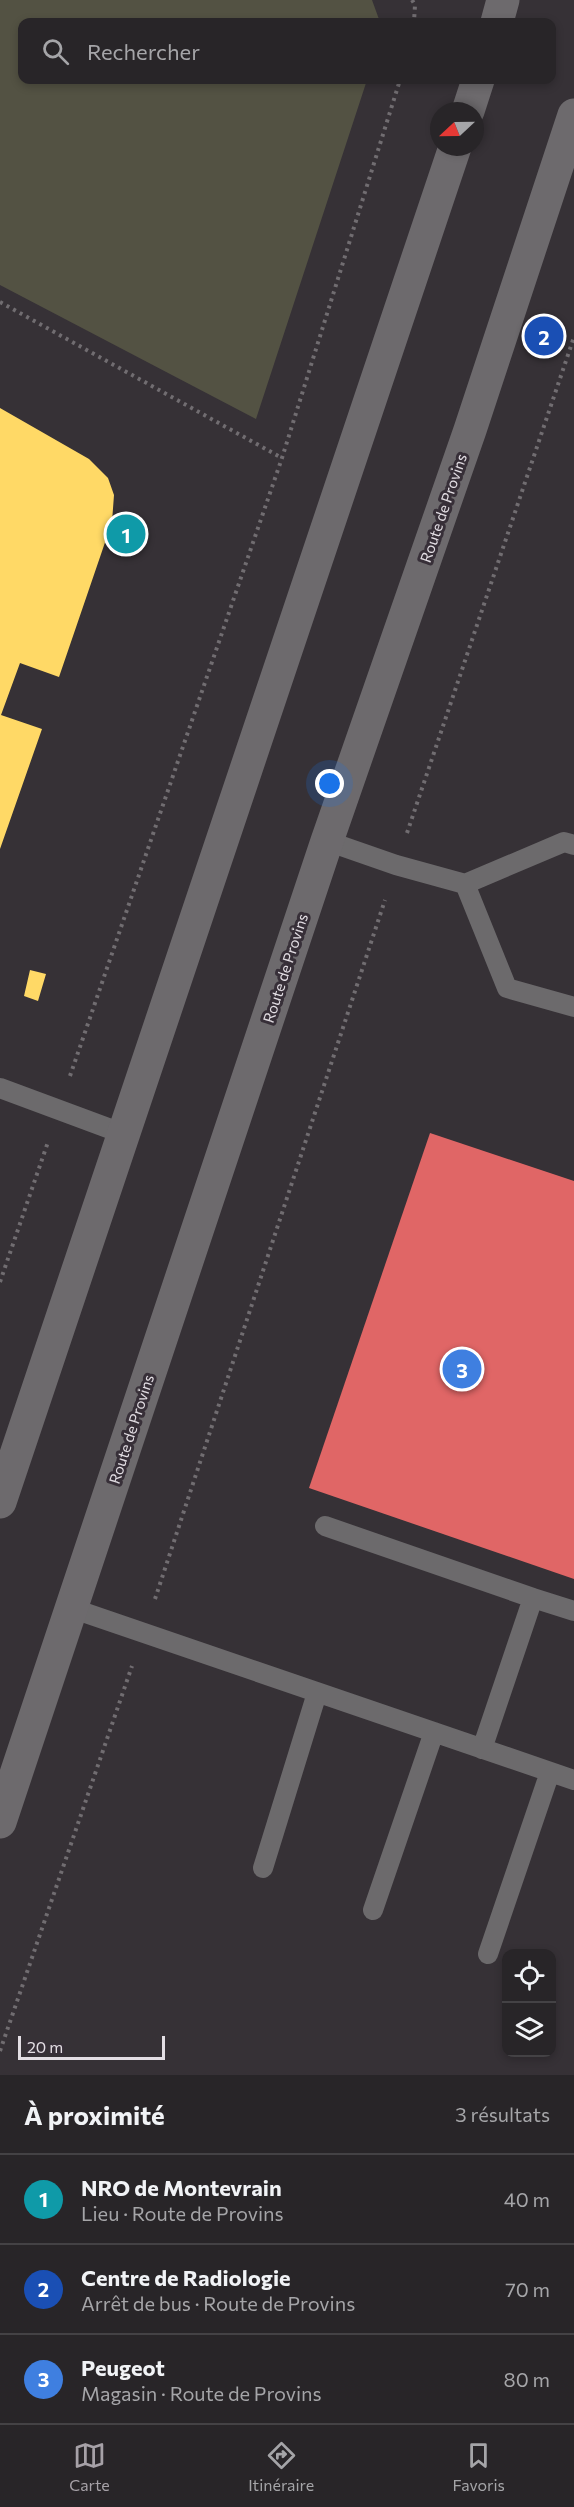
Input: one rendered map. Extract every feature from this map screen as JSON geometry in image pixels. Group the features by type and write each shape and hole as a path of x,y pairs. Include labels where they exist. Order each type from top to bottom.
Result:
{"main road":[{"path":"498,18 503,0"},
{"path":"471,102 477,84"},
{"name":"Route de Provins","path":"0,1822 327,841 470,430 574,115"},
{"path":"0,1502 453,156"}],"lane":[{"path":"327,841 396,865 465,884 564,842 574,845"},
{"path":"465,884 507,988 574,1007"},
{"path":"0,1088 124,1134"},
{"path":"325,1526 574,1611"},
{"path":"482,1749 533,1598"},
{"path":"71,1608 574,1780"},
{"path":"262,1868 317,1693"},
{"path":"374,1910 434,1732"},
{"path":"488,1954 550,1772"}],"path":[{"path":"412,0 415,5 414,18"},
{"path":"0,1282 282,458 399,84"},
{"path":"0,302 282,458"},
{"path":"0,2051 143,1634 396,865 574,337"}],"shaded area":[{"path":"0,0 372,0 379,18 18,18 18,84 366,84 256,419 0,285"}],"building: Logements":[{"path":"0,408 89,459 108,478 114,495 112,522 59,677 20,663 1,715 42,729 0,849"},
{"path":"123,513 141,519 128,554 111,548"},
{"path":"30,970 46,974 38,1001 24,996"}],"building: Commerces":[{"path":"430,1133 574,1181 574,1579 309,1488"}],"place":[{"name":"Centre de Radiologie","path":"544,336"},
{"name":"NRO de Montevrain","path":"126,534"},
{"name":"Peugeot","path":"462,1369"}]}
